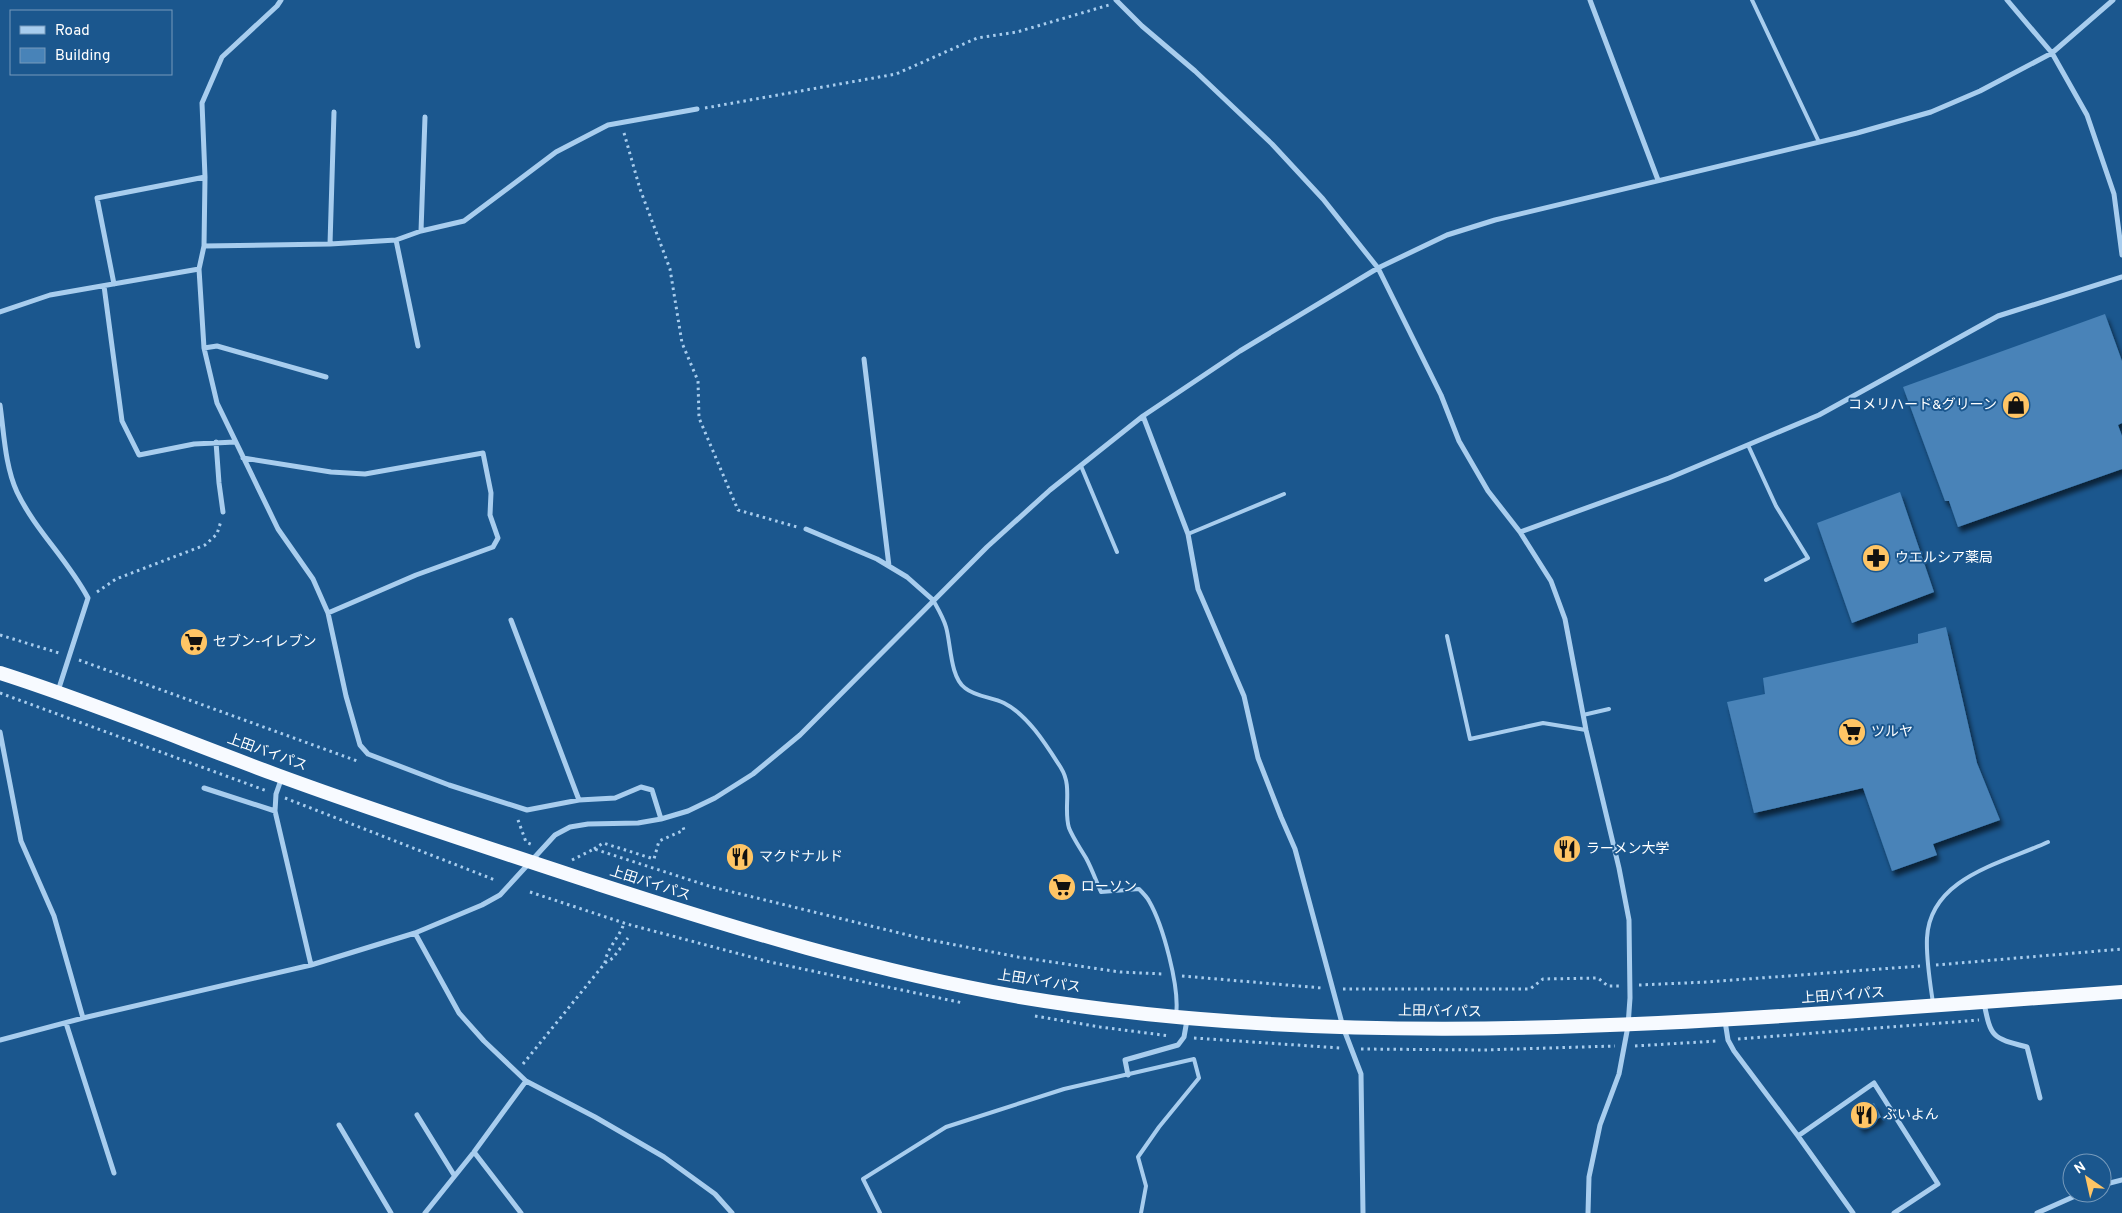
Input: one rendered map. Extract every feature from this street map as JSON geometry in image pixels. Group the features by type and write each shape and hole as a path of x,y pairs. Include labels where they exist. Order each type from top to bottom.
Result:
{"highway":[{"name":"上田バイパス","path":"0,673 58,692 282,776 530,862 777,941 940,981 1019,996 1182,1019 1342,1027 1485,1029 1628,1026 2122,992"}],"street":[{"path":"281,0 222,58 202,103 205,178 204,246 199,269 204,348 217,403 235,442 278,529 313,579 328,614 346,696 360,745 368,754 449,785 527,810 579,800 615,798 641,786 652,790 661,819"},
{"path":"1590,0 1658,180"},
{"path":"2007,0 2052,53 2087,115 2114,194 2122,255"},
{"path":"0,1040 84,1018 311,965 415,933 482,905 500,895 555,835 570,827 588,824 638,823 661,819 688,811 715,798 766,764 800,735 933,600 1015,522 1143,416 1240,350 1378,268 1446,235 1495,220 1819,142 1931,112 1980,91 2052,53 2113,0"},
{"path":"1117,1 1195,70 1272,144 1323,199 1378,268 1441,395 1459,441 1488,491 1520,532 1552,581 1562,612 1586,730 1619,868 1629,920 1630,986 1628,1026 1619,1074 1600,1125 1589,1177 1588,1213"},
{"path":"204,246 330,244 396,240 421,231 464,221 556,152 608,125 697,109"},
{"path":"330,244 334,112"},
{"path":"421,231 425,117"},
{"path":"114,284 97,198 205,178"},
{"path":"396,240 418,346"},
{"path":"0,312 50,295 199,269"},
{"path":"1520,532 1669,478 1819,415 1998,316 2122,277"},
{"path":"104,286 122,421 139,454 194,444 235,442"},
{"path":"204,348 217,346 326,377"},
{"path":"864,359 889,566"},
{"path":"0,405 10,466 17,490 28,512 78,578 88,598 58,692"},
{"path":"1143,416 1188,534 1198,589 1244,696 1258,758 1295,848 1342,1027 1361,1074 1363,1213"},
{"path":"216,442 218,483 223,512"},
{"path":"243,458 330,472 365,474 483,453 491,493 490,515 498,538 493,547 416,576 328,614"},
{"path":"806,529 877,559 907,577 933,600"},
{"path":"511,620 579,800"},
{"path":"0,732 21,841 54,916 84,1018"},
{"path":"282,776 276,794 275,811 311,965"},
{"path":"204,788 275,811"},
{"path":"415,933 459,1012 484,1041 526,1081 664,1157 714,1194 729,1212"},
{"path":"1984,1002 1990,1031 1997,1038 2027,1048 2040,1098"},
{"path":"1128,1075 1125,1060 1178,1045 1184,1037 1182,1019"},
{"path":"1725,1020 1728,1040 1734,1051 1853,1213"},
{"path":"66,1023 114,1172"},
{"path":"426,1213 526,1081"},
{"path":"1798,1136 1874,1083 1938,1184 1894,1213"},
{"path":"417,1115 454,1175"},
{"path":"339,1125 390,1213"},
{"path":"474,1152 521,1213"},
{"path":"2037,1213 2062,1202"}],"lane":[{"path":"1752,0 1819,142"},
{"path":"1748,445 1776,506 1808,558 1766,580"},
{"path":"1081,466 1117,552"},
{"path":"1188,534 1284,494"},
{"path":"933,600 946,628 958,679 964,688 1016,710 1037,734 1065,776 1069,796 1068,821 1070,830 1087,859 1101,892 1139,889 1149,900 1160,924 1173,974 1177,1007 1182,1019"},
{"path":"1447,636 1470,739 1543,723 1586,730"},
{"path":"1583,715 1609,709"},
{"path":"1933,1005 1928,931 1934,910 1940,899 1962,880 1975,873 2048,842"},
{"path":"880,1213 863,1179 946,1127 1064,1089 1194,1059 1199,1078 1159,1127 1138,1157 1146,1186 1141,1213"}],"path":[{"path":"697,109 896,74 977,38 1017,32 1117,1"},
{"path":"622,123 640,188 670,269 682,344 698,381 699,418 738,510 806,529"},
{"path":"88,598 116,579 205,545 217,534 223,512"},
{"path":"0,635 69,656 368,765"},
{"path":"0,693 276,794 495,880"},
{"path":"511,818 520,821 526,842 572,860 594,850 603,843 654,859 659,841 684,830"},
{"path":"594,850 712,887 920,938 1018,957 1120,972 1173,974 1199,979 1332,989 1530,989 1543,979 1598,978 1608,986 1630,986 1707,982 2122,949"},
{"path":"606,963 606,954 614,944 624,923"},
{"path":"517,1073 628,938"},
{"path":"1635,1046 1987,1019"}],"building":[{"name":"コメリハード&グリーン","path":"2105,314 2122,361 2122,423 2118,425 2122,436 2122,469 1958,527 1949,501 1945,501 1903,387"},
{"name":"ウエルシア薬局","path":"1900,492 1934,592 1852,623 1817,523"},
{"name":"ツルヤ","path":"1946,627 1977,763 2000,820 1933,844 1937,855 1892,871 1863,788 1754,813 1727,702 1765,694 1763,678 1918,643 1918,634"},
{"path":"1874,1103 1881,1117 1861,1128 1853,1116"}],"place":[{"name":"コメリハード&グリーン","path":"2016,405"},
{"name":"ウエルシア薬局","path":"1876,558"},
{"name":"セブン-イレブン","path":"194,642"},
{"name":"ツルヤ","path":"1852,732"},
{"name":"ラーメン大学","path":"1567,849"},
{"name":"マクドナルド","path":"740,857"},
{"name":"ローソン","path":"1062,887"},
{"name":"ぶいよん","path":"1864,1115"}]}
